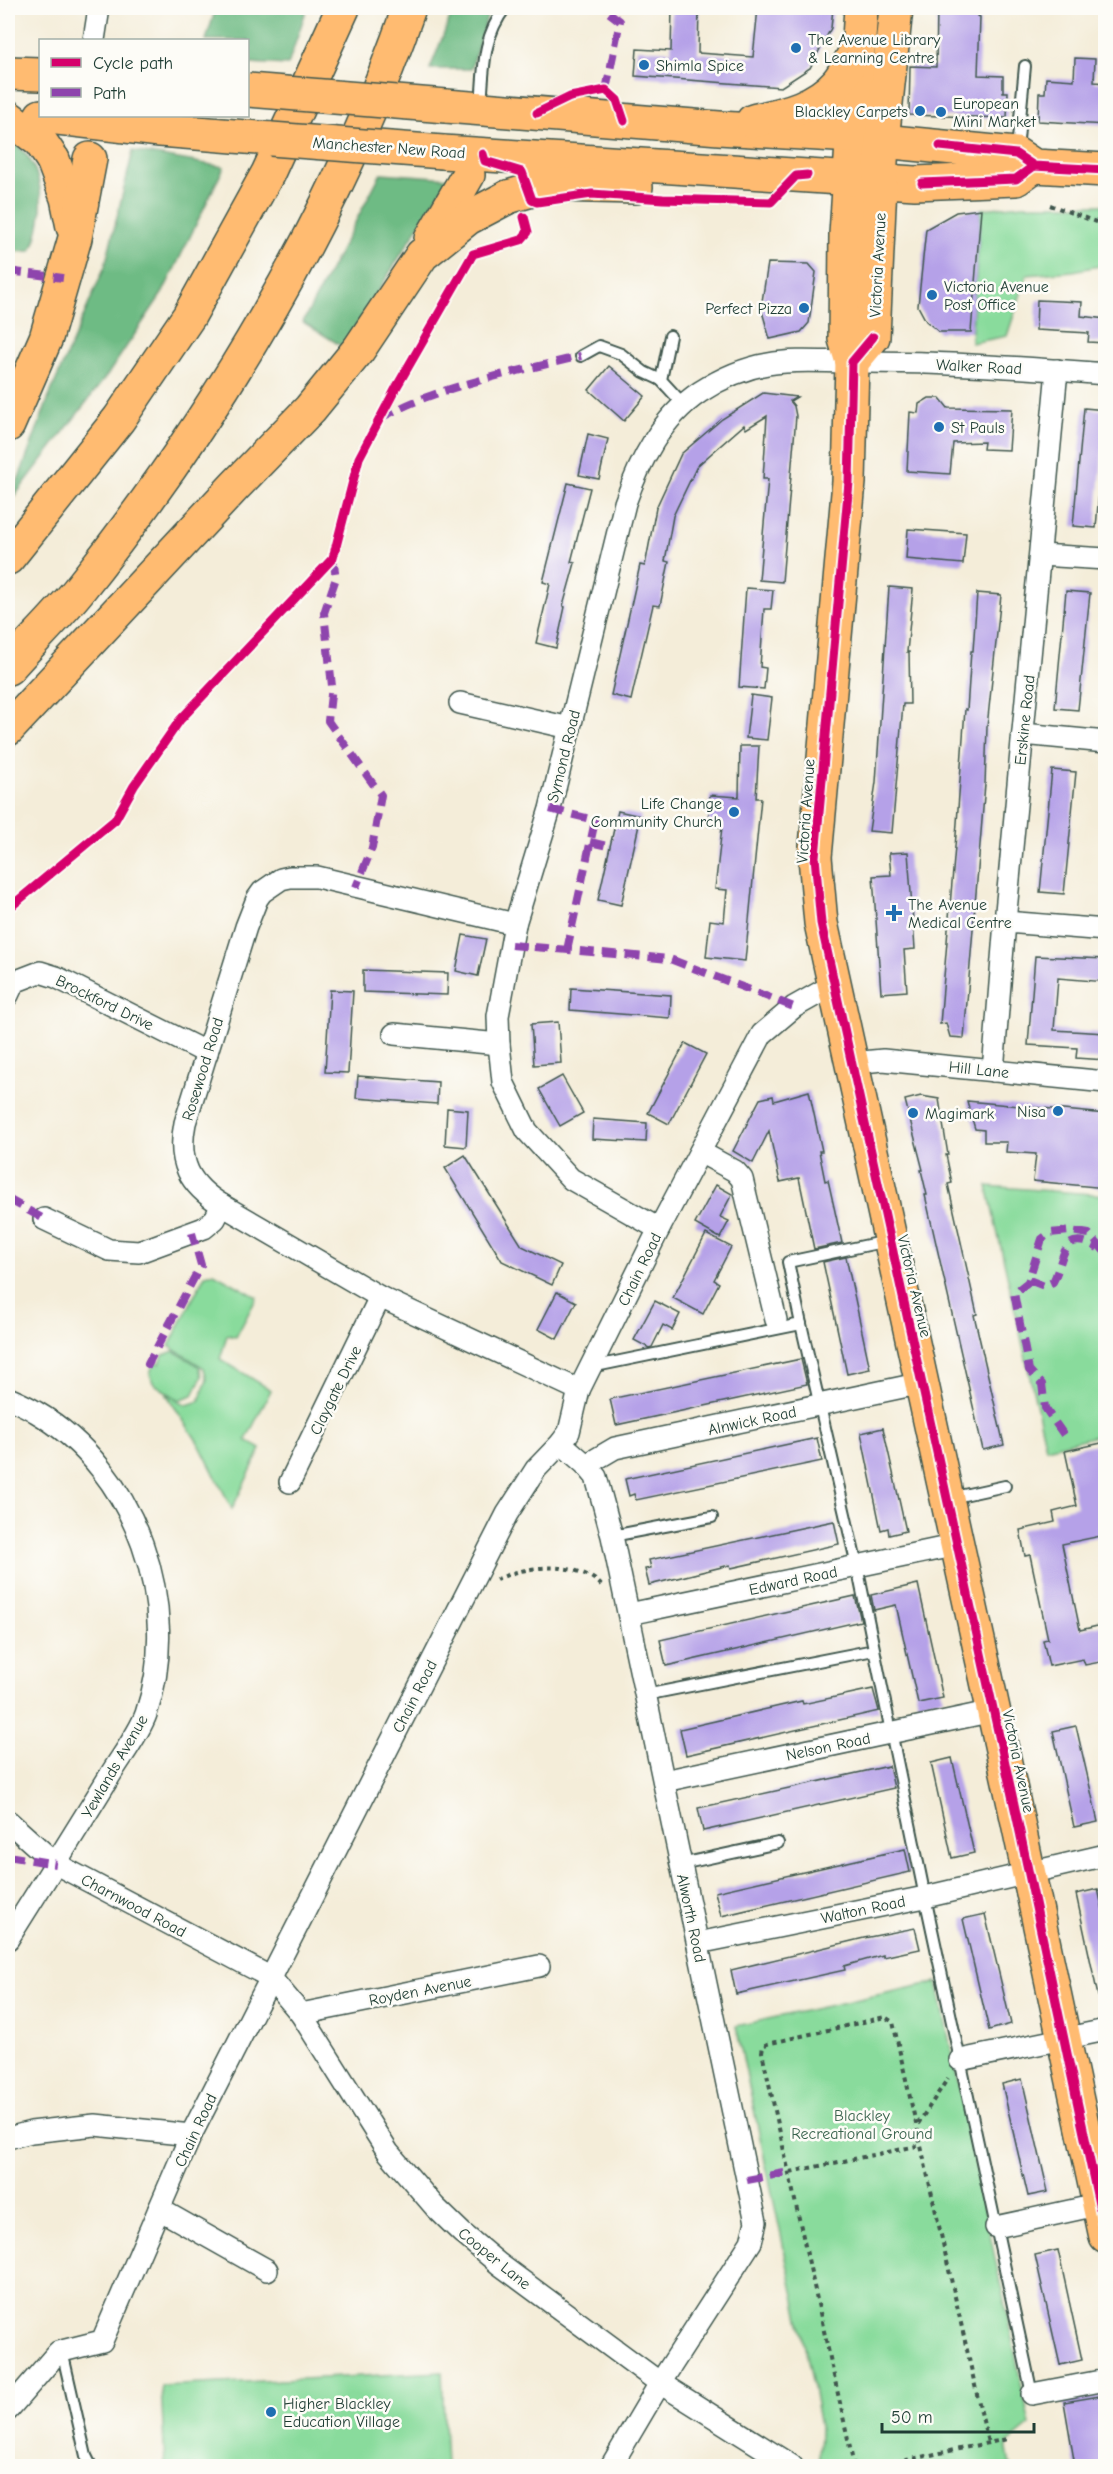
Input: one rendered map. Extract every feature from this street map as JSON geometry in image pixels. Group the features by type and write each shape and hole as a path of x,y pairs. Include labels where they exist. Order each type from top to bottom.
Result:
{"main road":[{"path":"8,558 119,419 189,316 268,173 343,8"},
{"path":"8,668 77,592 171,467 257,333 334,190 409,8"},
{"path":"861,8 858,48 866,160"},
{"path":"866,160 896,8"},
{"path":"719,128 794,112 806,107 837,83 858,48"},
{"path":"8,73 39,74"},
{"name":"Manchester New Road","path":"249,90 454,143"},
{"path":"8,729 310,409 359,350 422,255 454,143 270,113 249,103"},
{"path":"481,109 490,130 562,136 668,152 690,168"},
{"name":"Manchester New Road","path":"454,143 481,109 719,128 866,160"},
{"name":"Manchester New Road","path":"8,111 39,116"},
{"path":"8,117 40,141 53,160 67,198 75,238"},
{"name":"Manchester New Road","path":"57,117 90,119 160,130 454,143 690,168 796,176 866,160"},
{"path":"8,425 46,338 75,238 90,159 90,119"},
{"path":"866,160 915,183 1016,179 1025,160 1106,170"},
{"name":"Victoria Avenue","path":"866,160 845,339 852,362 849,482 815,857 821,923 1064,2040 1102,2204 1106,2237"},
{"path":"422,255 468,218 508,197 549,185 593,184 696,190 796,176"}],"street":[{"path":"94,39 99,8"},
{"name":"Walker Road","path":"852,362 890,361 1106,374"},
{"name":"Symond Road","path":"659,1229 571,1179 527,1131 502,1082 498,1016 515,924 550,809 631,486 647,452 660,432 684,405 700,392 724,379 769,363 852,362"},
{"name":"Erskine Road","path":"993,1071 1005,922 1058,370"},
{"path":"1040,555 1106,559"},
{"path":"460,704 570,728"},
{"path":"1023,734 1106,741"},
{"name":"Rosewood Road","path":"515,924 317,878 281,879 269,886 257,899 207,1053 185,1123 182,1137 183,1154 193,1181 204,1194 222,1205 380,1297 579,1390"},
{"path":"1005,922 1106,930"},
{"name":"Brockford Drive","path":"8,995 14,982 40,972 56,977 207,1053"},
{"name":"Chain Road","path":"62,2351 102,2341 191,2135 270,1977 507,1514 536,1469 569,1432 579,1390 590,1367 659,1229 762,1034 794,1006 835,984"},
{"path":"394,1034 499,1044"},
{"name":"Hill Lane","path":"852,1063 883,1060 1106,1082"},
{"path":"700,1152 735,1171 746,1187 776,1320"},
{"path":"57,1218 109,1250 123,1253 139,1252 204,1228 215,1219 222,1205"},
{"name":"Claygate Drive","path":"290,1482 380,1297"},
{"name":"Alnwick Road","path":"586,1465 615,1448 922,1383"},
{"name":"Yewlands Avenue","path":"8,1398 37,1412 71,1438 117,1492 139,1531 158,1610 156,1676 146,1716 8,1939"},
{"name":"Alworth Road","path":"561,1443 586,1465 596,1477 601,1490 756,2222 751,2242 660,2383 611,2466"},
{"name":"Edward Road","path":"629,1614 957,1545"},
{"name":"Nelson Road","path":"664,1781 993,1711"},
{"name":"Charnwood Road","path":"8,1821 56,1864 270,1977"},
{"name":"Walton Road","path":"698,1944 925,1897 1106,1855"},
{"name":"Royden Avenue","path":"301,2014 539,1966"},
{"name":"Cooper Lane","path":"270,1977 301,2014 388,2152 435,2207 499,2264 660,2383 792,2466"},
{"path":"960,2060 1106,2030"},
{"path":"8,2138 31,2132 95,2125 191,2135"},
{"path":"996,2227 1102,2204"},
{"path":"159,2209 267,2270"},
{"path":"8,2410 58,2352 62,2351"},
{"path":"1032,2394 1106,2380"}],"lane":[{"path":"481,109 484,58 489,33 505,8"},
{"path":"1024,66 1025,160"},
{"path":"661,380 670,336"},
{"path":"581,356 599,346 621,354 644,372 661,380 684,405"},
{"path":"890,1240 788,1262 857,1566 925,1897 1032,2394"},
{"path":"590,1367 801,1324"},
{"path":"947,1499 1005,1486"},
{"path":"612,1536 712,1517"},
{"path":"645,1695 874,1650"},
{"path":"681,1864 778,1843"},
{"path":"62,2351 86,2456 91,2466"}],"path":[{"path":"1050,205 1106,228"},
{"path":"464,1598 499,1578 542,1567 573,1570 594,1578 629,1614"},
{"path":"854,2466 762,2052 763,2046 767,2044 885,2017 893,2022 918,2125 988,2443"},
{"path":"918,2125 960,2060"},
{"path":"790,2172 922,2145"},
{"path":"878,2466 1007,2439"}],"green space":[{"path":"216,8 307,8 288,65 249,63 249,39 206,39"},
{"path":"454,8 494,8 488,14 471,69 430,69"},
{"path":"8,139 21,149 37,175 40,190 40,221 31,251 8,252"},
{"path":"133,151 224,167 163,292 108,374 10,502 50,394 105,266"},
{"path":"381,173 449,178 343,347 303,322"},
{"path":"1023,205 1105,205 1105,265 1073,271 1027,275 1007,336 971,343 981,209"},
{"path":"987,1186 1105,1195 1105,1434 1046,1448"},
{"path":"214,1273 257,1297 236,1337 227,1335 220,1359 271,1390 246,1440 261,1449 232,1509 199,1444 166,1394 187,1405 199,1401 207,1380 204,1368 169,1346 205,1275"},
{"path":"174,1351 199,1366 202,1377 193,1395 179,1400 153,1383 150,1374 154,1361 160,1364 163,1355"},
{"name":"Blackley Recreational Ground","path":"937,1982 1030,2425 1007,2444 1011,2466 829,2466 819,2460 820,2427 810,2370 736,2026"},
{"path":"442,2372 446,2466 165,2466 161,2386"}],"building":[{"path":"672,8 699,8 698,53 753,57 758,8 833,8 831,28 810,68 781,87 635,76 637,49 671,51"},
{"path":"937,8 979,8 978,75 1003,76 1003,92 1008,92 1007,118 909,115 910,66 936,67"},
{"path":"1075,58 1095,59 1094,82 1106,83 1106,125 1038,121 1039,93 1045,93 1046,78 1074,80"},
{"path":"981,209 971,332 939,332 926,321 918,306 926,229 956,212"},
{"path":"768,263 809,264 816,272 809,323 801,332 770,339 761,308"},
{"path":"1037,300 1082,302 1081,316 1106,319 1106,343 1088,342 1089,333 1036,330"},
{"path":"609,366 645,396 624,421 589,390"},
{"path":"763,393 797,397 790,401 794,406 796,416 782,582 759,580 768,479 763,479 767,416 746,429 744,425 697,466 673,516 665,561 669,562 660,606 653,605 631,700 611,695 640,565 645,566 656,508 681,454 722,419"},
{"name":"St Pauls","path":"929,398 940,398 948,408 1012,409 1009,450 983,449 984,442 953,443 950,474 907,471 910,412 918,413 919,404"},
{"path":"1084,408 1106,410 1096,528 1073,526"},
{"path":"588,434 608,439 599,479 579,475"},
{"path":"568,483 590,488 571,562 575,563 563,606 565,607 556,648 536,643 550,584 543,582"},
{"path":"908,529 966,533 963,564 906,559"},
{"path":"889,587 913,589 907,652 909,652 910,704 903,704 892,833 869,831 876,782"},
{"path":"746,588 773,590 771,609 764,609 760,667 766,668 764,689 739,687"},
{"path":"1066,591 1090,593 1078,710 1055,708"},
{"path":"977,593 1001,595 987,727 985,784 964,1038 950,1037 946,1023 940,1024 965,709 967,710"},
{"path":"751,695 772,698 767,740 746,738"},
{"path":"740,746 759,746 756,798 761,798 745,961 706,957 710,920 724,922 727,890 715,889 722,827 708,826 710,795 739,797"},
{"path":"1052,770 1076,772 1064,894 1040,892"},
{"path":"618,811 641,816 621,905 598,900"},
{"name":"The Avenue Medical Centre","path":"908,852 915,949 904,950 907,991 881,993 873,876 891,875 889,853"},
{"path":"463,935 486,939 478,976 456,971"},
{"path":"1035,956 1106,959 1106,982 1058,978 1054,1030 1106,1033 1106,1060 1076,1058 1077,1048 1028,1045"},
{"path":"363,970 448,973 447,995 363,992"},
{"path":"571,988 671,995 670,1018 570,1010"},
{"path":"330,990 353,991 348,1073 325,1072"},
{"path":"558,1022 561,1063 534,1065 531,1024"},
{"path":"685,1043 706,1054 669,1124 648,1113"},
{"path":"358,1076 438,1082 437,1104 356,1098"},
{"path":"562,1076 583,1113 560,1126 539,1089"},
{"path":"809,1091 822,1151 819,1151 825,1181 828,1180 842,1243 814,1249 799,1178 780,1182 769,1131 753,1163 733,1151 760,1099 773,1096 774,1101"},
{"path":"921,1096 939,1099 952,1183 948,1184 977,1314 974,1315 1004,1445 983,1450 925,1195 927,1195 921,1170 923,1170 905,1100"},
{"path":"967,1101 1106,1114 1106,1188 1033,1181 1036,1154 1006,1152 1007,1142 984,1142 984,1130 975,1129"},
{"path":"447,1108 468,1110 466,1147 445,1145"},
{"path":"593,1119 647,1123 646,1142 592,1139"},
{"path":"465,1155 522,1246 561,1265 552,1285 502,1261 445,1168"},
{"path":"716,1185 732,1194 720,1217 729,1221 720,1238 695,1224"},
{"path":"706,1234 731,1247 714,1280 719,1283 703,1314 673,1298"},
{"path":"846,1257 870,1369 847,1374 823,1262"},
{"path":"557,1292 576,1302 557,1339 538,1329"},
{"path":"655,1301 680,1314 672,1330 663,1325 652,1347 649,1348 634,1340"},
{"path":"801,1359 807,1384 616,1425 610,1399"},
{"path":"883,1428 906,1531 889,1535 888,1528 881,1530 861,1433"},
{"path":"817,1438 822,1461 636,1500 634,1494 629,1496 625,1479"},
{"path":"1106,1442 1106,1535 1062,1544 1080,1630 1106,1624 1106,1661 1085,1665 1083,1659 1049,1666 1043,1640 1048,1639 1030,1555 1025,1556 1020,1530 1055,1522 1053,1512 1077,1506 1065,1451"},
{"path":"834,1521 839,1544 731,1568 730,1565 649,1585 645,1569 651,1568 649,1560"},
{"path":"918,1584 943,1698 918,1703 896,1605 874,1610 871,1595"},
{"path":"855,1596 861,1621 666,1666 660,1640"},
{"path":"873,1689 879,1711 686,1755 680,1729 802,1701 803,1704"},
{"path":"1076,1726 1098,1822 1074,1827 1053,1731"},
{"path":"952,1758 974,1853 952,1858 931,1763"},
{"path":"889,1766 894,1788 703,1831 698,1808"},
{"path":"905,1849 910,1872 721,1916 715,1892"},
{"path":"1098,1889 1106,1924 1106,1996 1098,1996 1076,1894"},
{"path":"985,1914 1011,2024 989,2030 963,1919"},
{"path":"915,1928 920,1949 883,1957 883,1955 844,1966 845,1970 736,1994 731,1970"},
{"path":"1022,2079 1048,2192 1028,2196 1002,2084"},
{"path":"1058,2250 1082,2360 1060,2365 1035,2255"},
{"path":"1106,2395 1106,2466 1075,2466 1064,2402"}],"marked path":[{"path":"606,90 620,21 607,11"},
{"path":"8,271 63,278"},
{"path":"381,418 404,406 453,388 581,356"},
{"path":"333,558 336,578 324,613 332,686 328,721 381,795 372,848 356,887"},
{"path":"550,809 610,824"},
{"path":"567,950 595,821"},
{"path":"590,842 607,846"},
{"path":"511,945 670,959 794,1007"},
{"path":"8,1199 44,1219"},
{"path":"1064,1435 1045,1408 1042,1384 1029,1370 1014,1293 1028,1282 1042,1239 1050,1233 1071,1231 1089,1234 1106,1253"},
{"path":"152,1366 148,1364 201,1265 192,1233"},
{"path":"1029,1280 1044,1286 1053,1282 1066,1248 1071,1243 1086,1242 1098,1248"},
{"path":"8,1856 56,1864"},
{"path":"747,2180 790,2172"}],"cycle path":[{"path":"537,113 570,97 606,90 617,100 624,121"},
{"path":"940,146 1016,154 1034,166 1106,170"},
{"path":"483,154 485,161 522,172 532,200 537,202 592,194 663,199 771,202 796,176 807,175"},
{"path":"922,183 1016,179 1034,166"},
{"path":"8,909 115,820 134,786 180,720 333,558 359,458 396,388 473,254 521,240 528,232 524,217"},
{"path":"873,337 852,362 849,482 815,857 821,923 1017,1818 1106,2237"}],"place":[{"name":"The Avenue Library & Learning Centre","path":"796,48"},
{"name":"Shimla Spice","path":"644,65"},
{"name":"Blackley Carpets","path":"920,111"},
{"name":"European Mini Market","path":"941,112"},
{"name":"Victoria Avenue Post Office","path":"932,295"},
{"name":"Perfect Pizza","path":"804,308"},
{"name":"St Pauls","path":"939,427"},
{"name":"Life Change Community Church","path":"734,812"},
{"name":"The Avenue Medical Centre","path":"894,913"},
{"name":"Nisa","path":"1058,1111"},
{"name":"Magimark","path":"913,1113"},
{"name":"Higher Blackley Education Village","path":"271,2412"}]}
